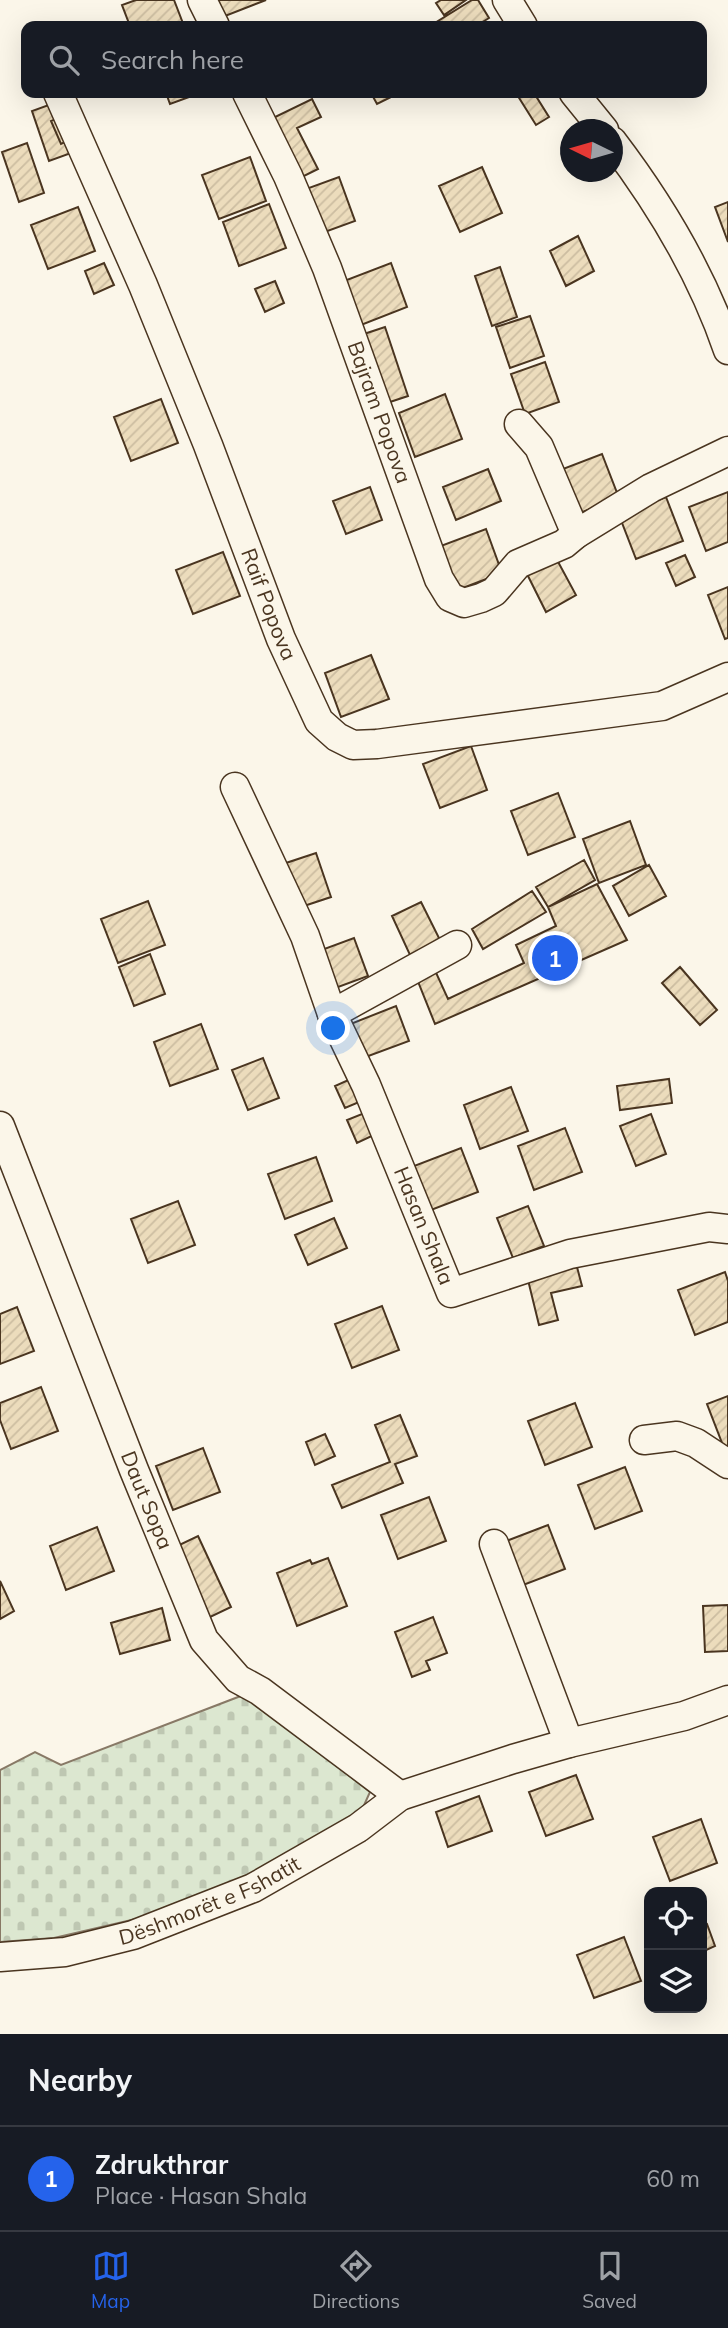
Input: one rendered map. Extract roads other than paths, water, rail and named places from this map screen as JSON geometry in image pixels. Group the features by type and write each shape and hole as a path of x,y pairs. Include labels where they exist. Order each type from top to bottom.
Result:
{"street":[{"path":"202,0 212,21"},
{"path":"506,0 520,21"},
{"name":"Raif Popova","path":"60,98 99,180 153,309 281,639 319,721 337,737 353,745 377,744 662,706 728,677"},
{"name":"Bajram Popova","path":"249,98 288,176 327,268 439,579 450,597 464,603 494,592 517,564 564,544 576,534 663,482 728,451"},
{"path":"578,98 595,119"},
{"path":"623,156 645,185 680,243 719,324 728,349"},
{"path":"519,424 539,447 576,534"},
{"name":"Hasan Shala","path":"235,787 305,936 332,1014 366,1085 451,1293 570,1254 709,1227 728,1229"},
{"path":"332,1014 457,946"},
{"name":"Daut Sopa","path":"0,1126 129,1457 204,1640 238,1679 260,1691 400,1796"},
{"path":"644,1440 677,1436 695,1443 728,1464"},
{"path":"494,1544 569,1743 684,1716 728,1700"},
{"name":"Dëshmorët e Fshatit","path":"0,1957 65,1952 133,1935 203,1909 253,1888 347,1835 400,1796 569,1743"}],"place":[{"name":"Zdrukthrar","path":"555,958"}]}
